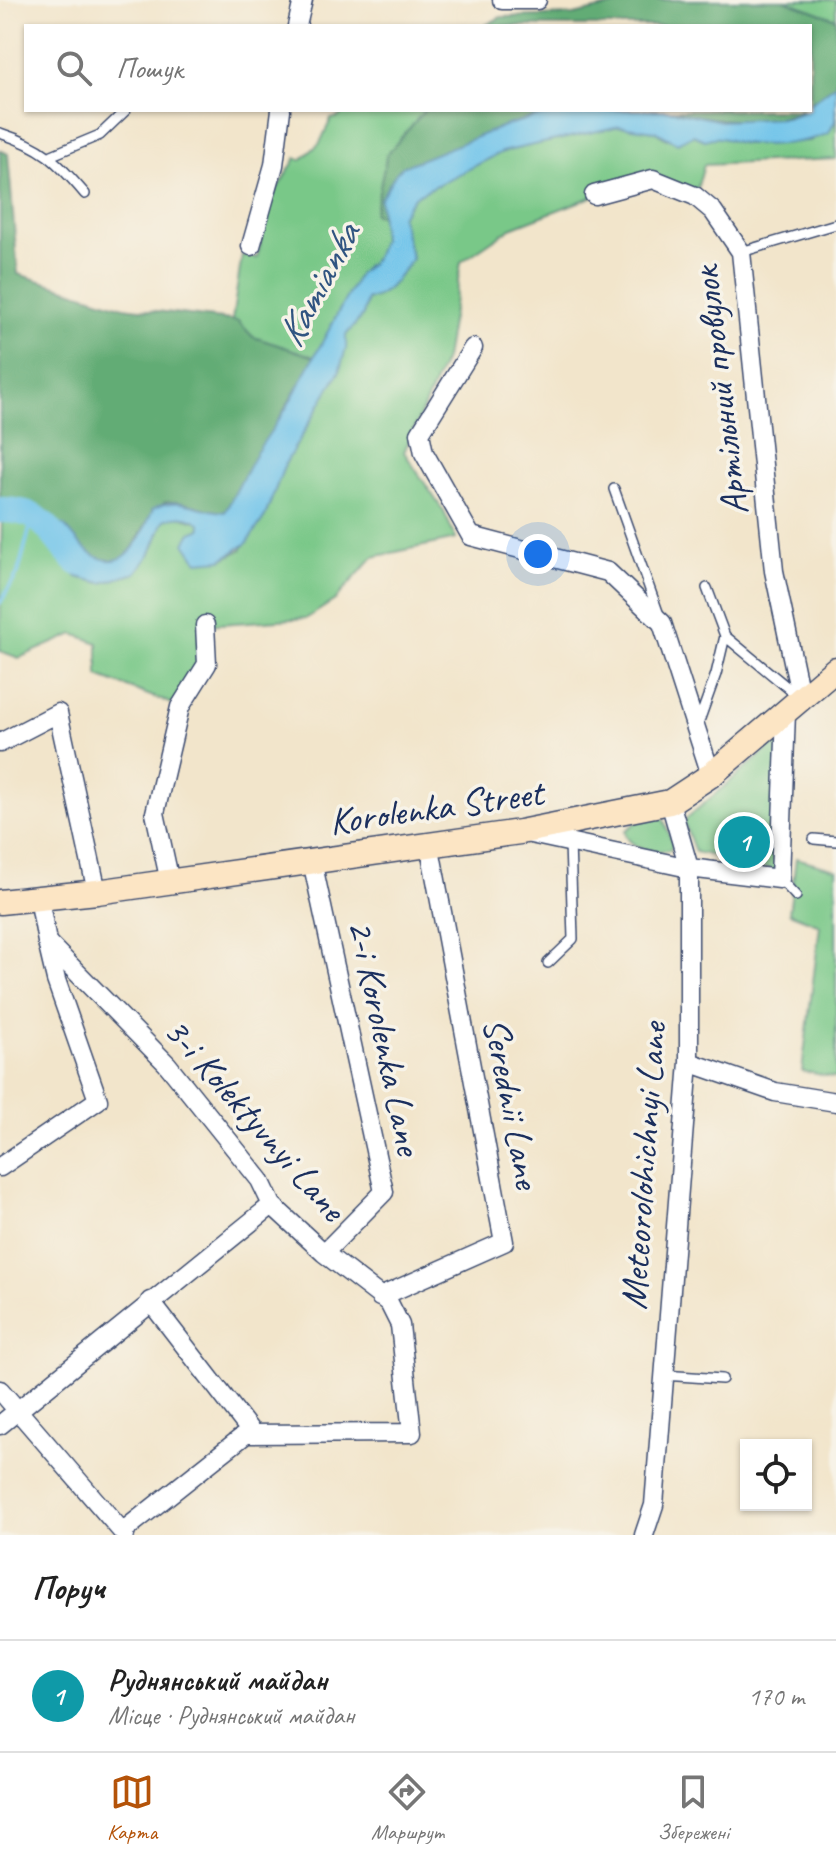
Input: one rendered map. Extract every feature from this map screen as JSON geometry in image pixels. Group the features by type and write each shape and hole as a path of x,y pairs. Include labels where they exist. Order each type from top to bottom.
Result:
{"street":[{"path":"297,24 303,0"},
{"path":"502,0 537,0"},
{"path":"251,246 274,165 281,112"},
{"name":"Артільний провулок","path":"594,195 653,179 695,196 713,211 741,252 774,571 794,706 780,879"},
{"path":"473,348 420,433 424,453 471,536 608,572 662,623 711,775"},
{"path":"170,882 155,813 180,707 207,664 205,625"},
{"name":"Korolenka Street","path":"0,902 97,892 520,832 670,802 711,775 835,671"},
{"path":"0,743 58,713 97,892"},
{"name":"Meteorolohichnyi Lane","path":"644,1535 654,1505 689,1062 689,868 670,802"},
{"path":"520,832 689,868 780,879"},
{"name":"Serednii Lane","path":"380,1297 504,1242 429,843"},
{"name":"2-i Korolenka Lane","path":"312,861 384,1192 324,1253"},
{"path":"0,1167 98,1100 56,980 39,898"},
{"name":"3-i Kolektyvnyi Lane","path":"47,942 167,1064 260,1180 272,1205 324,1253 389,1303 400,1325 412,1433 252,1433"},
{"path":"689,1062 775,1092 836,1102"},
{"path":"0,1425 272,1205"},
{"path":"0,1390 124,1533 252,1433 150,1301"}],"lane":[{"path":"52,155 100,135 124,112"},
{"path":"0,133 52,155 85,194"},
{"path":"741,252 836,224"},
{"path":"614,489 662,623"},
{"path":"707,588 725,636 794,706"},
{"path":"696,728 716,674 725,636"},
{"path":"814,839 836,841"},
{"path":"548,963 573,939 570,842"},
{"path":"780,879 796,896"},
{"path":"663,1375 722,1379"}],"green space":[{"path":"638,0 784,0 836,19 836,84 812,102 812,24 488,24 501,17 574,15"},
{"path":"784,0 836,0 836,19"},
{"path":"836,110 836,159 704,165 695,196 653,179 594,196 511,228 461,262 445,359 404,452 444,512 456,539 373,557 335,600 307,618 205,625 207,664 180,707 98,676 98,643 74,634 19,658 0,651 2,509 33,516 55,534 50,546 77,577 102,583 136,573 151,553 164,520 176,515 200,522 201,529 197,532 221,560 241,550 265,516 285,464 339,372 346,348 346,335 363,315 367,299 387,290 412,259 401,216 415,196 502,152 620,126 655,131 666,139 693,135 705,140 715,136 744,144 810,141 834,122"},
{"path":"343,112 423,112 387,155 383,241 374,260 359,274 315,357 253,337 232,320 242,255 257,258 271,199 296,158 301,160 320,143 331,119 339,117"},
{"path":"423,112 575,112 535,117 504,126 403,167 390,185 383,216 374,214 387,154"},
{"path":"680,112 797,112 755,120"},
{"path":"0,150 8,154 18,274 124,307 238,321 253,337 315,357 225,512 165,502 150,518 133,548 120,560 102,560 89,553 63,525 55,534 33,516 0,510"},
{"path":"780,739 777,871 695,852 684,822 687,818"},
{"path":"663,818 673,845 670,850 657,851 636,846 627,837 625,831 638,821"},
{"path":"796,858 836,869 836,1078 802,1071 820,925 789,913"}],"water":[{"path":"836,84 835,121 829,133 809,140 764,145 719,138 705,140 693,135 677,143 655,131 620,126 502,152 415,196 401,216 412,259 387,289 367,299 363,315 346,335 346,348 339,372 285,464 265,516 247,543 221,560 198,562 185,543 191,533 201,529 200,523 187,517 169,518 164,520 151,553 136,573 102,583 77,577 50,546 63,525 89,552 102,559 113,560 131,551 153,509 180,503 225,512 256,453 286,409 359,274 374,260 382,241 380,199 402,167 504,126 535,117 575,112 678,112 721,121 786,118 812,112 812,102"}],"waterway":[{"path":"0,510 29,514 39,520 78,563"},
{"path":"0,603 18,573 33,516"}],"place":[{"name":"Руднянський майдан","path":"744,842"}],"water label":[{"name":"Kamianka","path":"318,285"}]}
